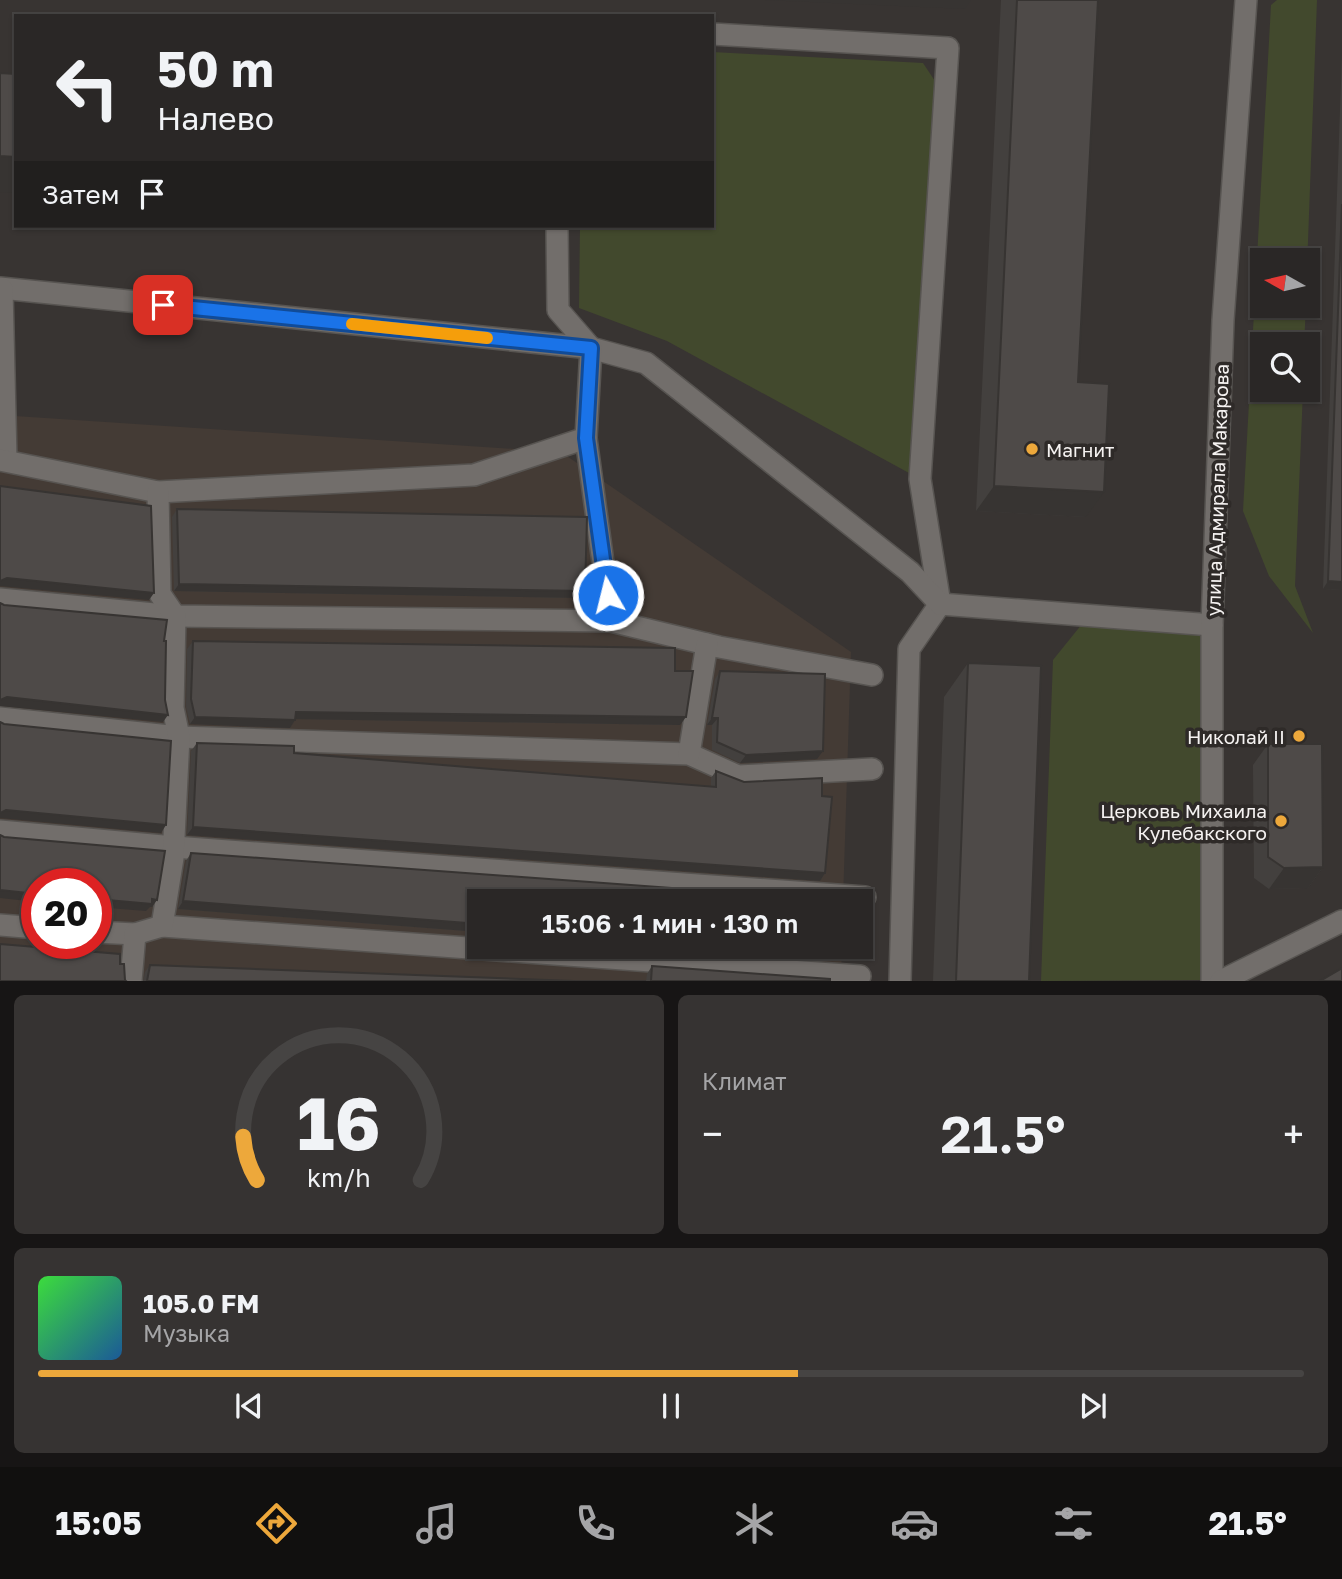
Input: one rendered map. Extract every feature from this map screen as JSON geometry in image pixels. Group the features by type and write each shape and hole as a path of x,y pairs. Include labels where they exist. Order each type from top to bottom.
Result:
{"street":[{"name":"улица Адмирала Макарова","path":"1212,981 1212,625 1223,320 1246,0"},
{"path":"714,34 948,48 920,479 940,604 909,649 900,981"},
{"path":"556,228 558,310 591,348 586,438 611,621"},
{"path":"586,438 474,475 158,492 3,460 1,288 591,348 646,363 910,572 940,604 1212,625"},
{"path":"158,492 160,593 175,616 173,708 179,737 174,847 162,926"},
{"path":"0,599 175,616 611,621 707,644 872,675"},
{"path":"689,754 707,644"},
{"path":"0,718 179,737 689,754 738,776 872,769"},
{"path":"0,831 174,847 754,889"},
{"path":"1221,981 1342,921"},
{"path":"0,925 21,927"},
{"path":"112,933 135,934 162,926 860,976"},
{"path":"131,981 135,934"}],"shaded area":[{"path":"0,415 561,452 851,652 843,889 467,889 467,959 842,959 841,980 0,980"}],"green space":[{"path":"1277,0 1317,0 1308,248 1258,248 1271,5"},
{"path":"714,52 923,63 947,99 920,479 667,341 579,308 580,228 714,228"},
{"path":"1254,318 1305,318 1305,332 1253,332"},
{"path":"1250,384 1250,402 1303,402 1295,586 1313,633 1269,576 1243,511"},
{"path":"1082,624 1201,633 1200,980 1041,981 1053,660"}],"building":[{"path":"1017,0 1098,0 1078,382 1109,384 1104,492 994,486"},
{"path":"0,73 14,74 14,157 0,156"},
{"path":"1342,204 1342,582 1328,581"},
{"path":"0,486 151,506 154,593 7,578 0,581"},
{"path":"177,509 587,517 585,591 179,584"},
{"path":"0,603 167,620 164,641 165,700 168,715 7,697 0,700"},
{"path":"193,641 675,648 675,671 693,671 686,717 296,712 295,720 195,717 191,699"},
{"path":"968,663 1041,666 1029,981 956,981"},
{"path":"720,671 825,674 823,751 746,755 717,742 718,718 712,718"},
{"path":"0,722 171,741 166,825 6,810 0,813"},
{"path":"197,743 294,746 294,753 716,787 716,771 744,782 822,778 822,796 832,797 825,873 193,827"},
{"name":"Церковь Михаила Кулебакского","path":"1268,744 1322,744 1323,867 1284,868 1268,857"},
{"path":"0,835 165,851 157,900 152,899 152,904 112,900 112,868 21,868 21,892 0,890"},
{"path":"191,853 686,889 467,889 467,923 183,901"},
{"path":"0,944 21,946 21,959 112,959 112,953 120,954 120,964 124,964 126,981 0,981"},
{"path":"150,965 574,981 147,981"},
{"path":"652,966 830,979 830,981 651,981"},
{"path":"1342,968 1342,981 1320,981"}],"slow traffic":[{"path":"352,324 487,338"}],"place":[{"name":"Магнит","path":"1032,449"},
{"name":"Николай II","path":"1299,736"},
{"name":"Церковь Михаила Кулебакского","path":"1281,821"}],"route":[{"path":"163,305 591,348 586,438 608,595"}]}
